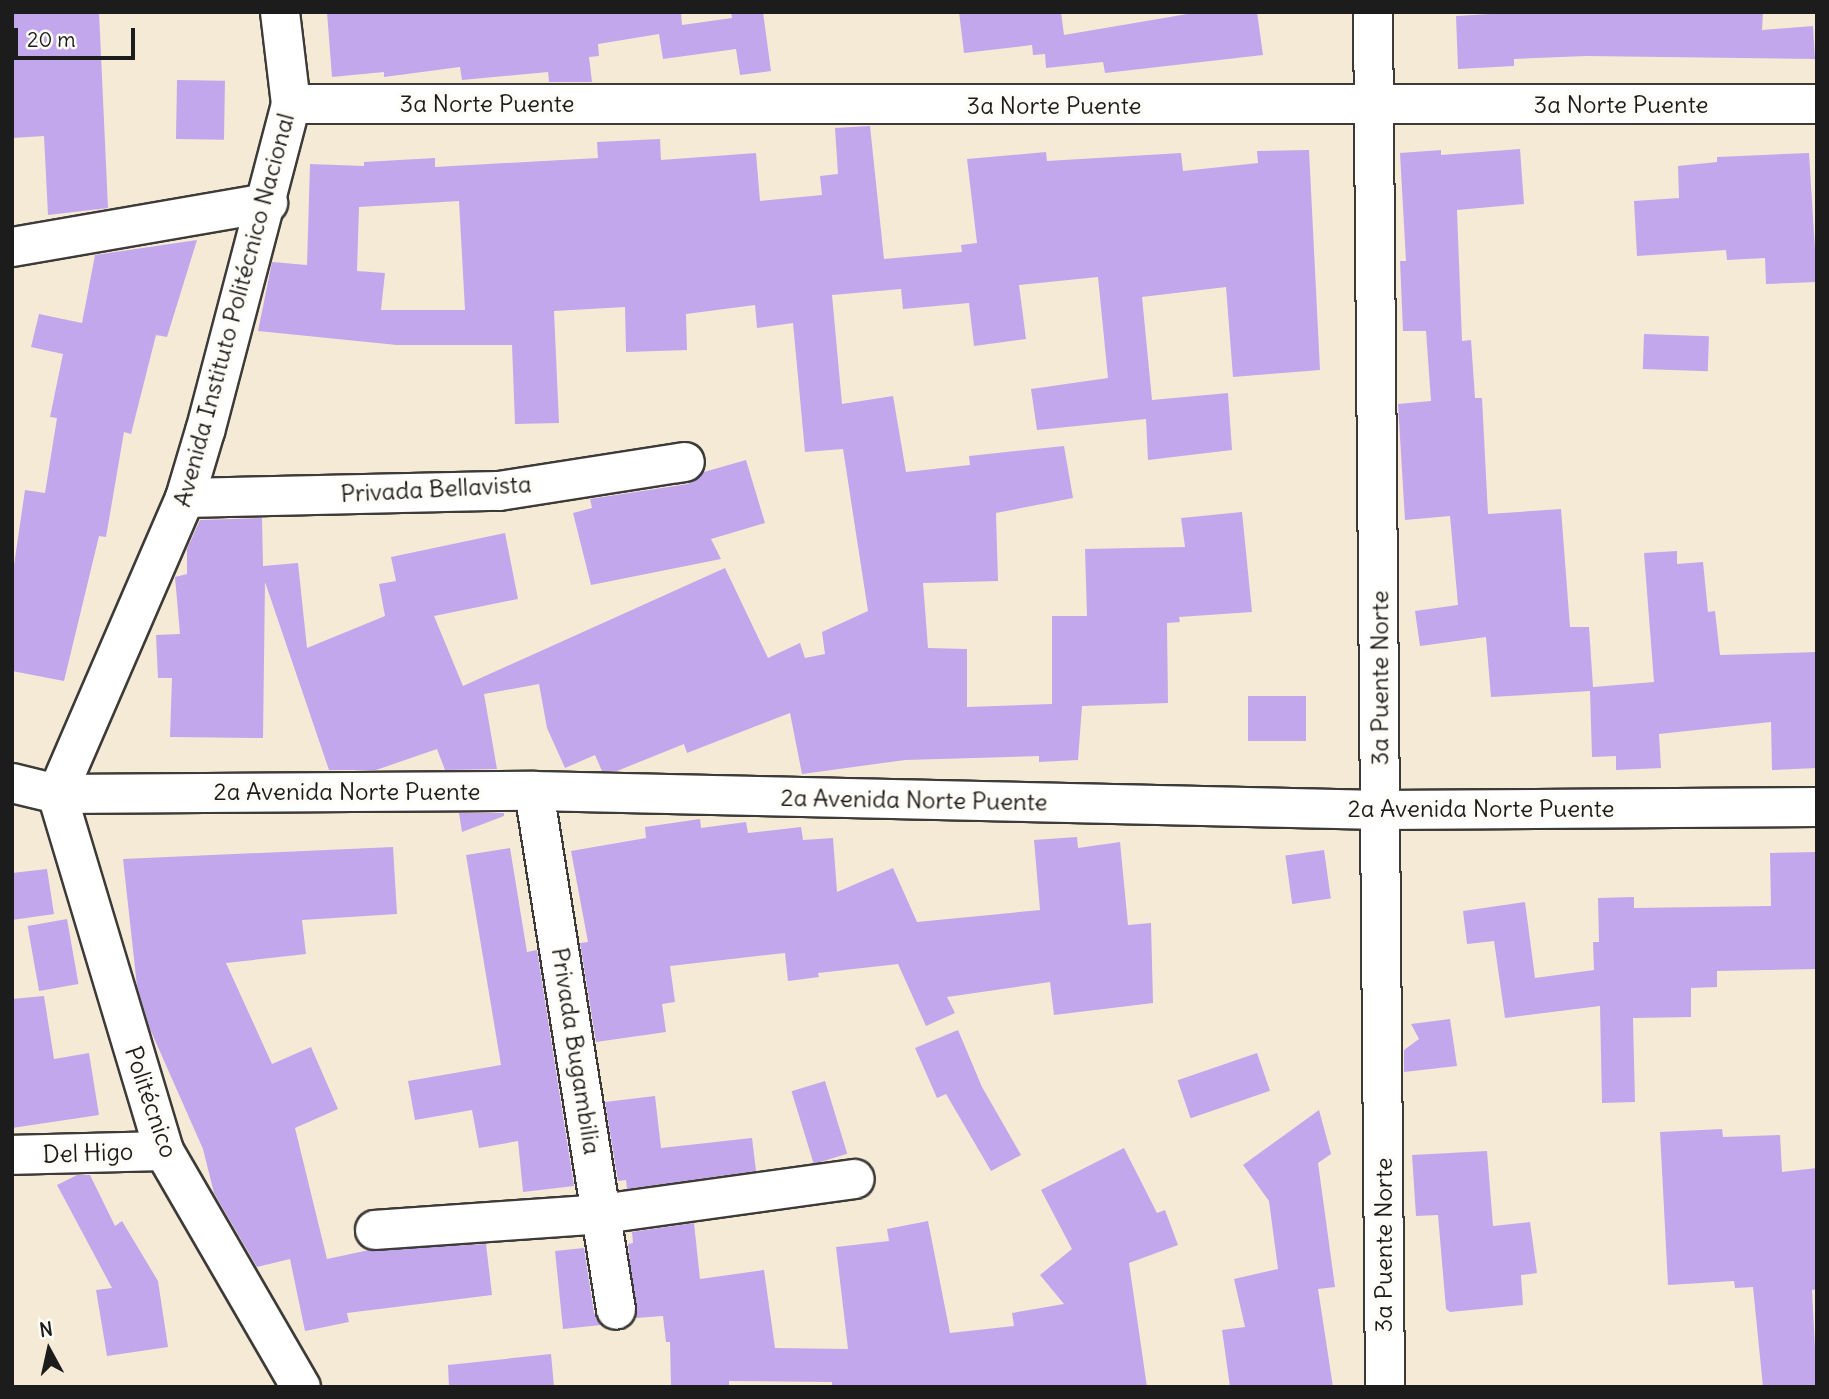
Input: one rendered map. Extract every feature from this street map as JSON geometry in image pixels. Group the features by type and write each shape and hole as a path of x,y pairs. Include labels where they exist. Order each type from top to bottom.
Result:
{"street":[{"name":"Avenida Instituto Politécnico Nacional","path":"57,794 185,498 268,203 291,104 280,12"},
{"name":"3a Puente Norte","path":"1373,12 1385,1387"},
{"name":"3a Norte Puente","path":"291,104 1375,107 1817,104"},
{"path":"12,247 268,203"},
{"name":"Privada Bellavista","path":"185,498 499,491 685,462"},
{"name":"2a Avenida Norte Puente","path":"12,783 57,794 534,791 1381,810 1817,807"},
{"name":"Privada Bugambilia","path":"534,791 616,1310"},
{"name":"Politécnico","path":"57,794 164,1151 301,1387"},
{"name":"Del Higo","path":"12,1155 164,1151"},
{"path":"375,1230 602,1214 855,1180"}],"building":[{"path":"12,12 99,12 108,208 48,215 44,136 12,138"},
{"path":"327,12 681,12 682,25 732,18 731,12 763,12 771,71 740,75 736,49 663,59 659,34 598,44 599,56 589,57 592,82 549,82 548,72 462,80 460,67 384,77 384,72 332,77"},
{"path":"959,12 1061,12 1064,35 1199,12 1257,12 1263,55 1105,73 1103,62 1046,68 1045,54 1033,55 1032,45 964,53"},
{"path":"1523,12 1763,12 1762,30 1813,26 1815,59 1586,56 1514,59 1514,66 1458,69 1456,16"},
{"path":"177,80 225,81 224,140 176,139"},
{"path":"870,126 884,259 962,252 961,245 977,243 967,159 1046,152 1047,161 1181,153 1183,171 1258,163 1257,151 1309,150 1320,370 1233,377 1226,287 1142,297 1152,400 1228,393 1232,450 1148,460 1146,419 1037,430 1031,389 1108,378 1098,277 1019,285 1026,339 974,346 969,303 903,309 901,289 832,295 842,404 893,396 906,472 970,465 969,456 1064,446 1073,498 996,513 998,581 923,583 928,648 967,649 967,707 1052,704 1052,616 1087,616 1085,549 1185,547 1181,518 1242,512 1252,612 1179,617 1180,622 1167,623 1168,703 1082,706 1078,760 1039,762 1039,756 905,760 802,774 790,713 687,753 684,744 617,771 602,771 595,755 565,768 547,728 539,684 484,694 497,769 445,770 437,749 376,770 329,770 265,582 263,738 170,737 172,678 158,678 156,635 180,634 175,577 187,574 187,549 200,520 262,518 263,566 298,563 307,648 385,616 379,584 396,581 391,557 505,533 518,599 434,616 463,686 725,568 768,658 800,643 805,658 825,654 822,632 868,611 843,449 805,452 793,323 757,328 755,305 686,314 687,350 626,352 625,307 554,311 559,423 515,424 512,345 397,345 258,331 272,262 307,265 310,164 364,166 364,162 435,158 435,167 598,158 597,142 660,139 661,160 756,153 760,201 822,195 820,176 838,174 835,128","holes":["459,201 465,310 381,310 385,273 357,271 359,207"]},
{"path":"1520,149 1524,204 1457,210 1462,341 1471,340 1475,398 1482,398 1488,514 1561,509 1570,627 1589,627 1593,687 1654,682 1644,553 1677,551 1677,564 1703,562 1708,612 1715,611 1720,655 1817,652 1817,768 1772,770 1771,722 1659,734 1661,768 1616,770 1616,756 1592,757 1590,691 1491,697 1486,637 1420,646 1415,611 1458,605 1450,516 1405,520 1398,404 1431,401 1426,331 1403,331 1400,261 1406,261 1400,153 1441,150 1441,155"},
{"path":"1809,153 1817,282 1766,284 1765,258 1727,260 1726,250 1637,256 1634,201 1679,198 1678,166 1717,162 1717,157"},
{"path":"197,240 167,337 156,335 131,434 124,432 106,537 99,536 64,681 12,671 12,579 25,490 45,493 57,418 50,417 63,354 31,347 39,314 82,323 95,255"},
{"path":"1644,334 1709,336 1708,371 1643,369"},
{"path":"746,460 765,523 711,539 721,559 591,585 573,513 592,508 590,499 688,484 704,472"},
{"path":"1248,696 1306,696 1306,741 1248,741"},
{"path":"459,813 504,813 504,816 462,832"},
{"path":"700,819 701,828 746,822 748,833 801,827 803,840 833,838 837,892 893,868 917,922 1040,910 1034,840 1077,837 1078,848 1120,842 1128,925 1151,923 1153,1003 1054,1015 1050,982 947,997 955,1013 926,1026 898,964 818,973 819,977 788,981 785,953 670,966 675,1002 662,1004 666,1032 596,1042 580,943 588,942 571,851 646,838 645,827"},
{"path":"393,847 397,914 302,920 306,954 226,963 272,1064 311,1047 338,1109 295,1128 327,1259 369,1250 486,1244 492,1295 347,1313 349,1322 305,1331 290,1259 257,1267 214,1193 203,1149 150,1029 137,986 123,859"},
{"path":"510,848 527,952 537,950 574,1186 523,1192 518,1141 479,1148 472,1110 415,1120 408,1081 501,1065 466,855"},
{"path":"1324,850 1331,899 1292,904 1285,855"},
{"path":"1817,852 1817,969 1717,971 1717,987 1691,988 1691,1017 1633,1018 1635,1102 1602,1103 1600,1006 1505,1018 1494,941 1467,944 1463,911 1525,902 1535,978 1594,970 1593,942 1599,942 1598,898 1634,897 1634,908 1771,906 1770,853"},
{"path":"47,869 54,914 12,920 12,873"},
{"path":"67,919 78,984 39,991 28,926"},
{"path":"44,996 54,1059 89,1053 99,1115 12,1128 12,999"},
{"path":"1450,1019 1457,1066 1404,1072 1404,1050 1419,1039 1411,1024"},
{"path":"958,1030 982,1087 1021,1155 991,1171 946,1094 937,1098 915,1048"},
{"path":"1257,1053 1270,1091 1191,1118 1178,1080"},
{"path":"825,1081 847,1154 814,1164 792,1091"},
{"path":"655,1096 661,1148 752,1138 756,1171 627,1189 626,1180 618,1181 605,1102"},
{"path":"1319,1110 1331,1154 1318,1163 1335,1287 1318,1289 1333,1387 1230,1387 1222,1330 1245,1327 1234,1279 1278,1269 1269,1201 1243,1165"},
{"path":"1722,1129 1723,1137 1780,1135 1782,1172 1817,1168 1817,1289 1812,1290 1817,1387 1763,1387 1753,1287 1735,1288 1734,1281 1668,1285 1660,1132"},
{"path":"1124,1148 1157,1213 1165,1210 1178,1245 1129,1263 1147,1387 832,1387 832,1382 729,1381 729,1387 671,1387 670,1342 666,1342 663,1316 636,1318 628,1244 633,1243 632,1232 694,1223 700,1279 764,1270 775,1348 848,1349 836,1247 889,1241 887,1229 928,1221 950,1333 1014,1326 1012,1313 1064,1304 1040,1275 1072,1249 1041,1190"},
{"path":"1487,1151 1493,1226 1530,1222 1537,1273 1521,1275 1523,1305 1450,1312 1446,1309 1438,1215 1416,1216 1412,1155"},
{"path":"77,1175 90,1175 115,1226 122,1221 158,1281 168,1347 107,1356 96,1290 112,1288 57,1185"},
{"path":"584,1248 594,1313 601,1325 563,1329 555,1251"},
{"path":"551,1354 554,1387 449,1387 448,1365"}]}
